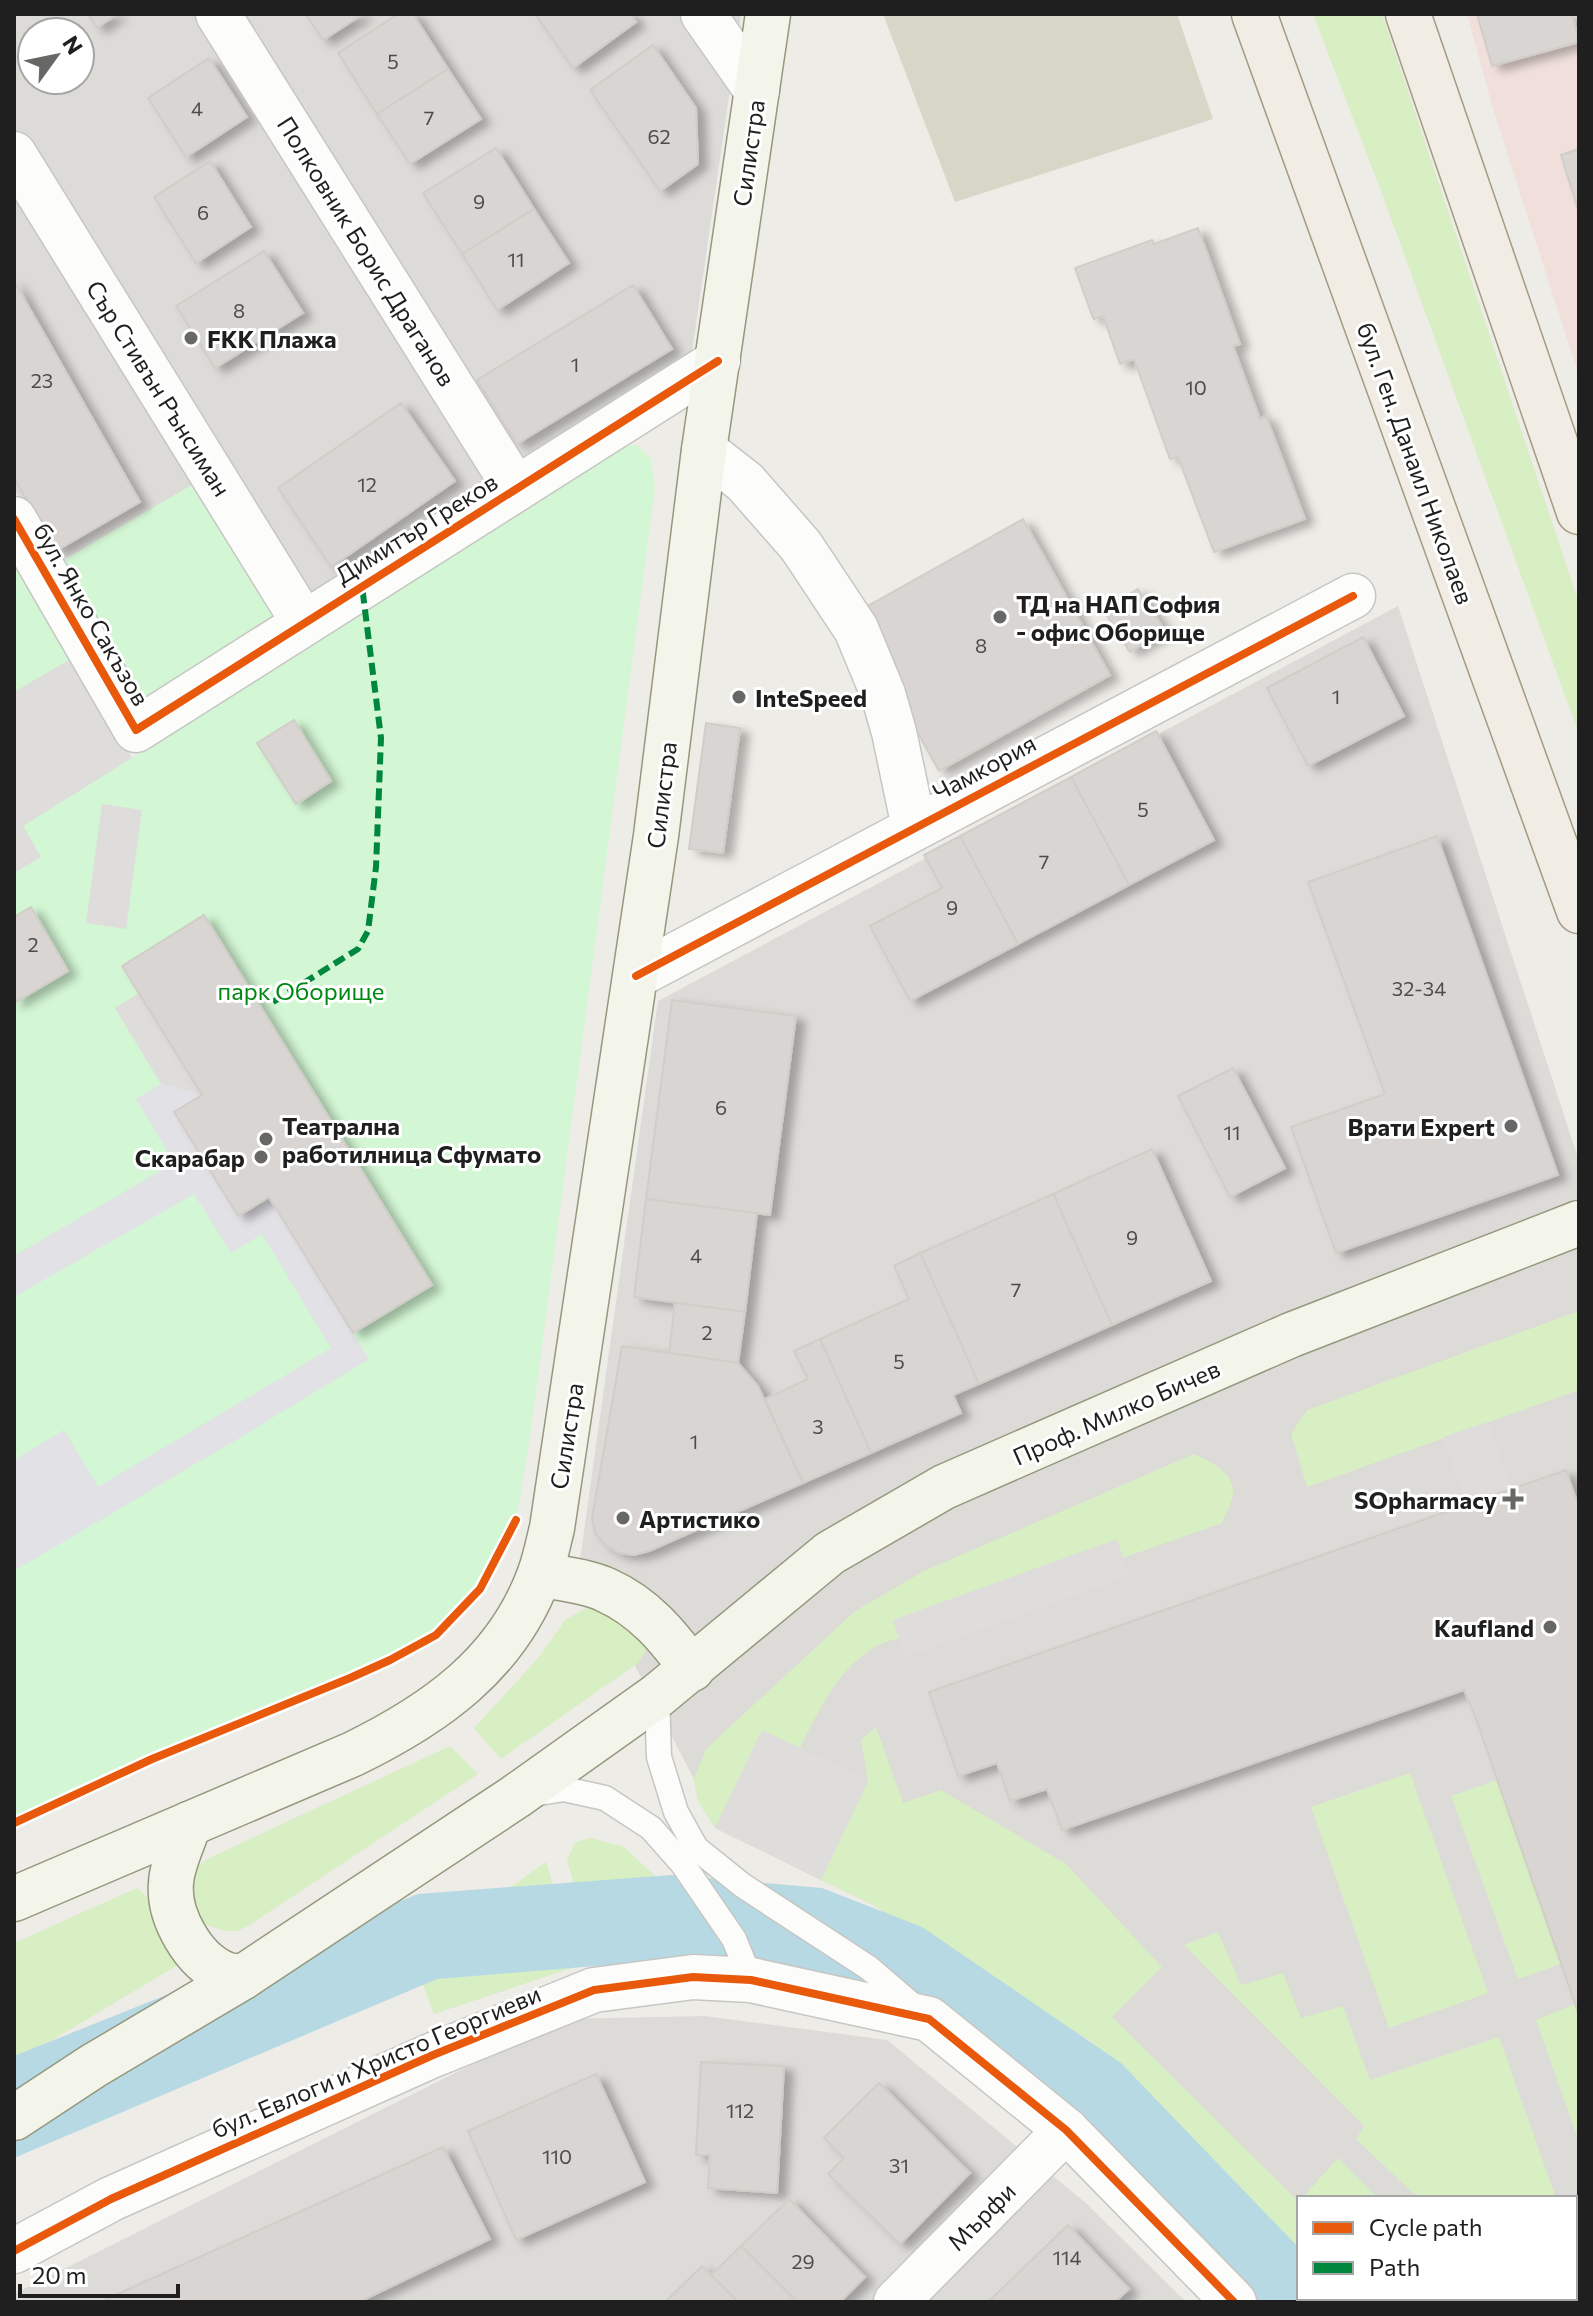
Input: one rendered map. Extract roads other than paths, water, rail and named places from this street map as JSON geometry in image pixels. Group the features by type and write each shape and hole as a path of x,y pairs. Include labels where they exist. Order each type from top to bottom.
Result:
{"main road":[{"name":"Силистра","path":"540,1574 552,1528 636,976 704,450 768,14"},
{"name":"бул. Ген. Данаил Николаев","path":"1254,14 1579,911"},
{"path":"1408,14 1579,512"},
{"name":"Проф. Милко Бичев","path":"692,1669 830,1553 944,1487 1291,1335 1579,1223"},
{"path":"14,1899 393,1734 434,1708 486,1663 525,1609 540,1574 604,1589 641,1611 669,1636 692,1669 515,1797 243,1977 93,2066 14,2118"},
{"path":"189,1824 171,1882 172,1904 179,1929 206,1962 226,1974 243,1977"}],"street":[{"name":"Полковник Борис Драганов","path":"218,14 516,489"},
{"path":"703,14 757,91"},
{"name":"Сър Стивън Рънсиман","path":"14,154 304,623"},
{"name":"Димитър Греков","path":"136,730 718,361"},
{"path":"704,450 745,482 801,546 856,629 886,707 914,827"},
{"name":"бул. Янко Сакъзов","path":"14,519 136,730"},
{"name":"Чамкория","path":"636,976 1353,596"},
{"name":"бул. Евлоги и Христо Георгиеви","path":"14,2251 111,2199 433,2055 594,1990 693,1977 751,1980 929,2019 1066,2130 1234,2302"},
{"name":"Мърфи","path":"896,2302 1066,2130"}],"lane":[{"path":"657,1696 659,1757 676,1812 696,1848 742,1885 869,1968 929,2019"},
{"path":"515,1797 564,1789 605,1798 651,1828 682,1863 734,1939 751,1980"}],"water":[{"path":"672,1875 822,1888 922,1927 1121,2063 1297,2246 1297,2300 1351,2302 1239,2302 866,1992 704,1957 437,1979 14,2158 14,2056 418,1894"}],"place":[{"name":"FKK Плажа","path":"191,338"},
{"name":"ТД на НАП София - офис Оборище","path":"1000,617"},
{"name":"InteSpeed","path":"739,697"},
{"name":"Врати Expert","path":"1511,1126"},
{"name":"Театрална работилница Сфумато","path":"266,1139"},
{"name":"Скарабар","path":"261,1157"},
{"name":"SOpharmacy","path":"1513,1499"},
{"name":"Артистико","path":"623,1518"},
{"name":"Kaufland","path":"1550,1627"}],"park label":[{"name":"парк Оборище","path":"301,990"}]}
